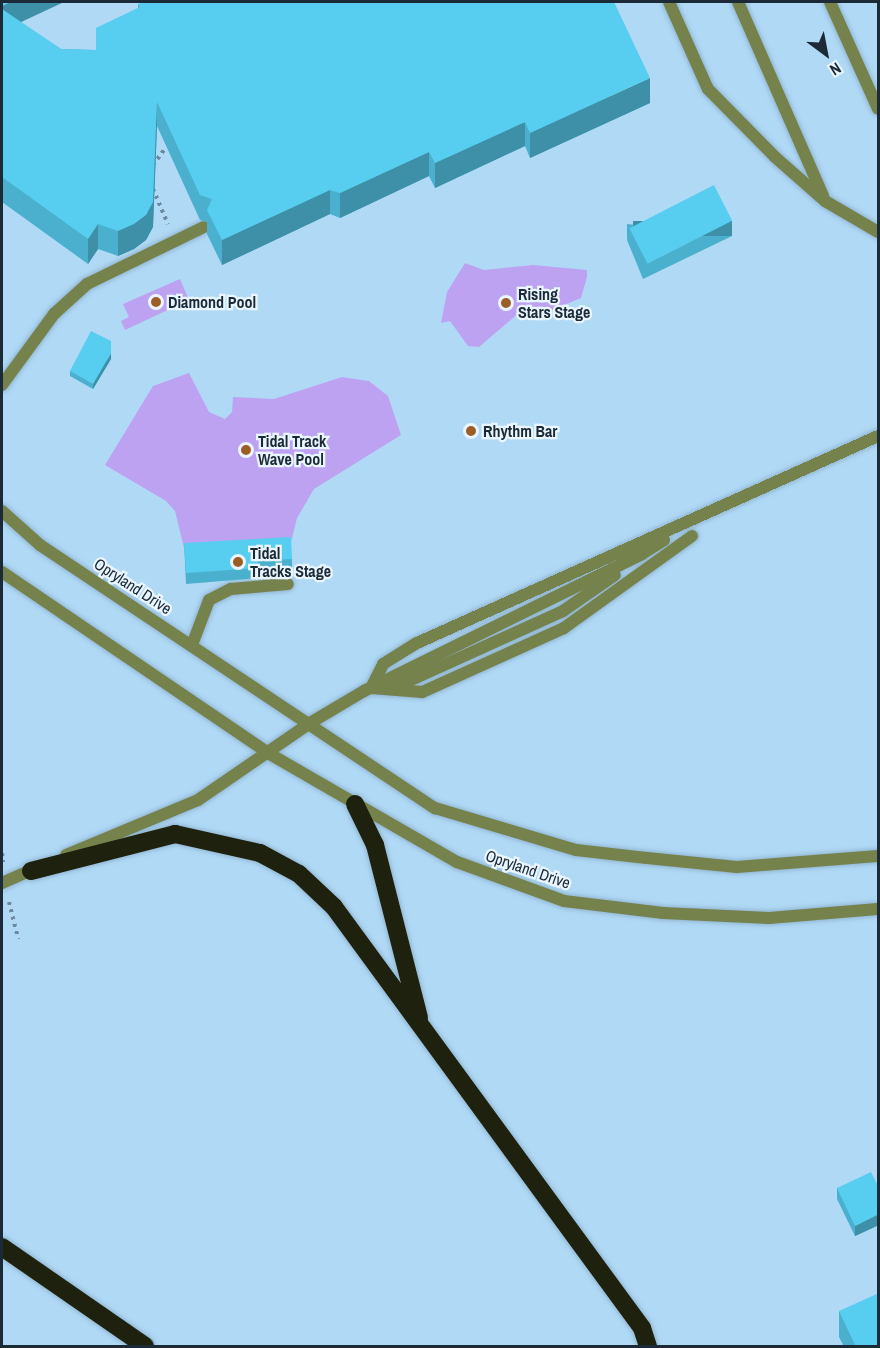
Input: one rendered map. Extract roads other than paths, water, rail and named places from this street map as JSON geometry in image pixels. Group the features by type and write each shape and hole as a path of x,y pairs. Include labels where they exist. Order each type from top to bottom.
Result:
{"highway":[{"path":"355,804 375,845 422,1029"},
{"path":"31,871 175,834 260,853 299,874 334,907 642,1328 648,1347"},
{"path":"2,1247 145,1347"}],"lane":[{"path":"669,2 708,88 775,157 825,201 879,232"},
{"path":"738,2 825,201"},
{"path":"830,2 879,109"},
{"path":"2,385 54,314 87,284 204,227"},
{"path":"2,883 198,800 310,723 371,688 879,436"},
{"name":"Opryland Drive","path":"2,511 40,545 435,808 576,850 737,867 879,856"},
{"path":"371,688 383,664 417,643 568,573 689,530"},
{"path":"371,688 422,692 564,628 689,530"},
{"path":"388,690 563,611 642,554"},
{"name":"Opryland Drive","path":"2,572 268,753 457,862 564,901 663,913 769,918 879,909"},
{"path":"192,645 209,600 231,589 288,584"}],"place":[{"name":"Diamond Pool","path":"156,302"},
{"name":"Rising Stars Stage","path":"506,303"},
{"name":"Rhythm Bar","path":"471,431"},
{"name":"Tidal Track Wave Pool","path":"246,450"},
{"name":"Tidal Tracks Stage","path":"238,562"}]}
